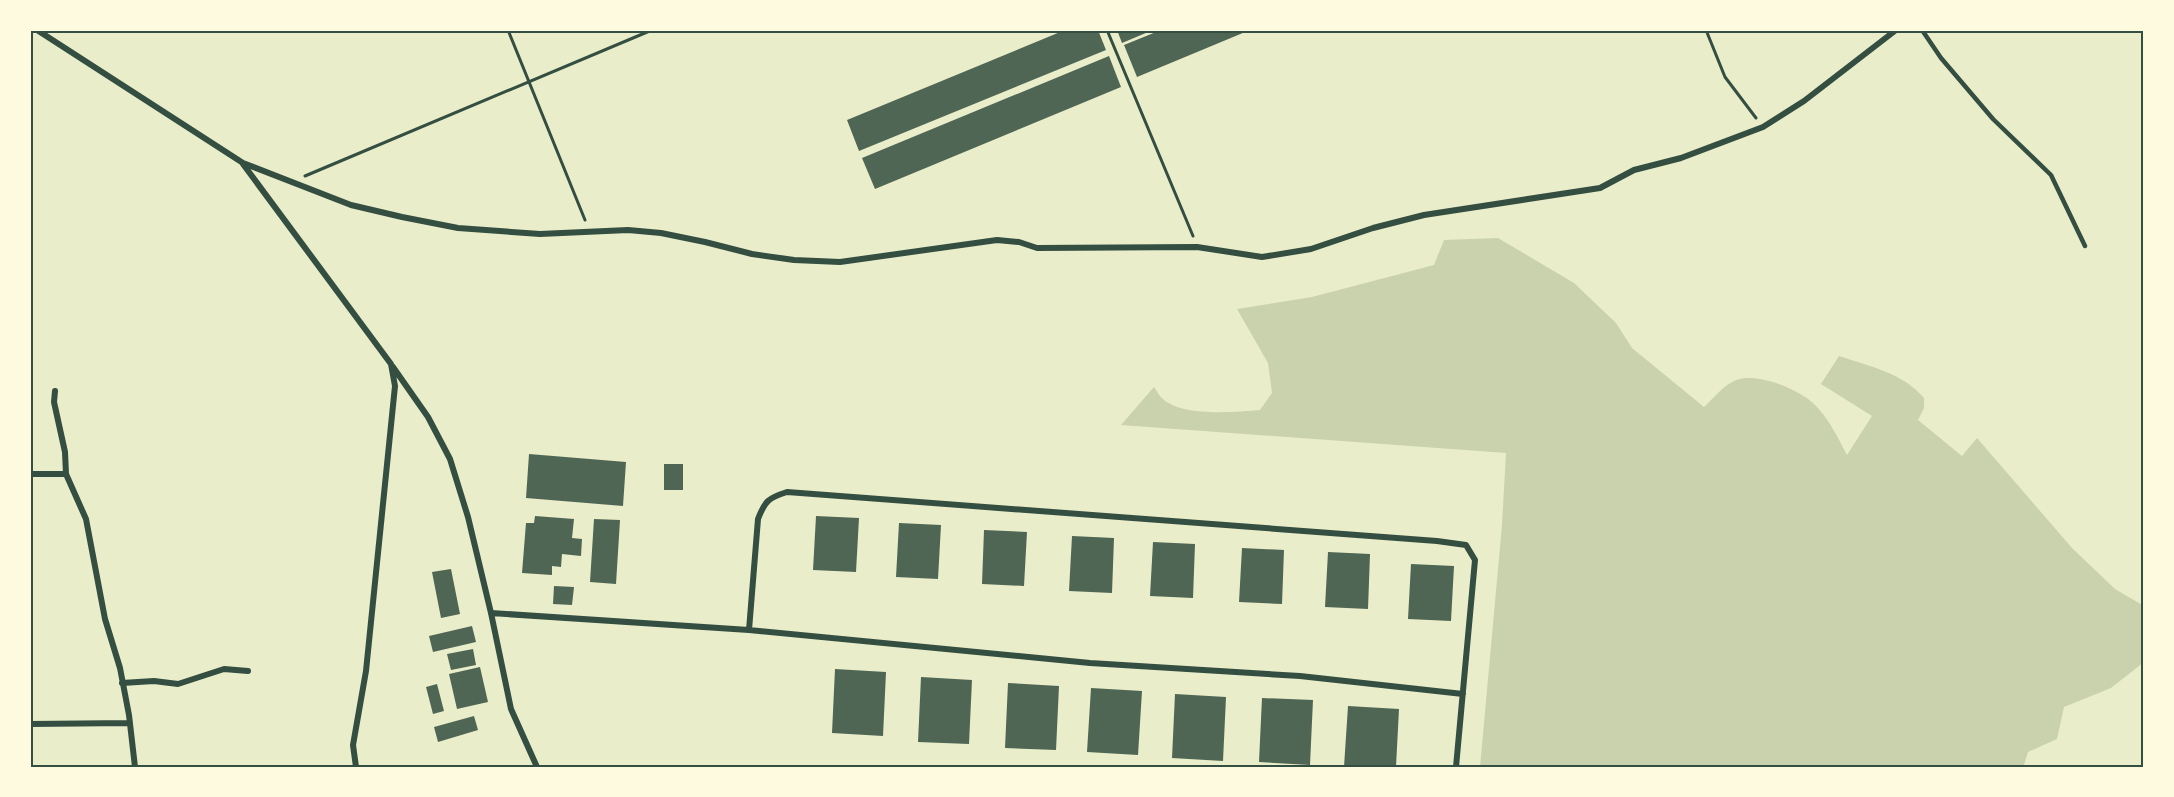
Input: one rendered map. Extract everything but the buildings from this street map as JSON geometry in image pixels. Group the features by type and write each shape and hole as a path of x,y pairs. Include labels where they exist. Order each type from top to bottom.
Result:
{"street":[{"path":"37,30 243,163 351,205 402,218 458,228 540,234 628,230 661,233 752,254 794,260 840,262 997,240 1019,242 1037,248 1197,248 1262,257 1311,249 1373,228 1424,215 1600,188 1634,170 1681,158 1763,127 1804,101 1896,30"},
{"path":"243,163 391,364 428,417 450,459 468,517 511,709 537,767"},
{"path":"356,767 353,745 366,670 395,386 391,364"},
{"path":"55,392 54,402 65,452 66,474 86,519 105,619 130,723 135,767"},
{"path":"30,474 66,474"},
{"path":"748,630 758,519 762,507 771,497 787,492 1466,544 1475,560 1456,767"},
{"path":"491,613 748,630 1090,663 1300,676 1463,694"},
{"path":"122,683 154,681 178,684 224,669 248,671"},
{"path":"30,724 130,723"}],"lane":[{"path":"1922,30 1941,58 1993,119 2051,175 2085,246"}],"path":[{"path":"508,30 590,232"},
{"path":"292,181 652,30"},
{"path":"1107,30 1197,248"},
{"path":"1706,30 1725,77 1763,127"}],"green space":[{"path":"1498,238 1574,283 1616,323 1632,348 1704,407 1724,387 1741,379 1752,378 1777,383 1801,394 1817,407 1830,424 1847,455 1872,416 1821,384 1839,356 1885,371 1906,382 1924,398 1924,408 1918,420 1962,456 1977,438 2072,548 2115,589 2144,606 2144,662 2111,688 2064,707 2057,739 2028,752 2024,765 2020,767 1480,767 1502,525 1506,453 1121,425 1154,387 1163,399 1183,409 1209,412 1260,410 1272,393 1268,363 1237,309 1312,297 1434,265 1444,240"}]}
